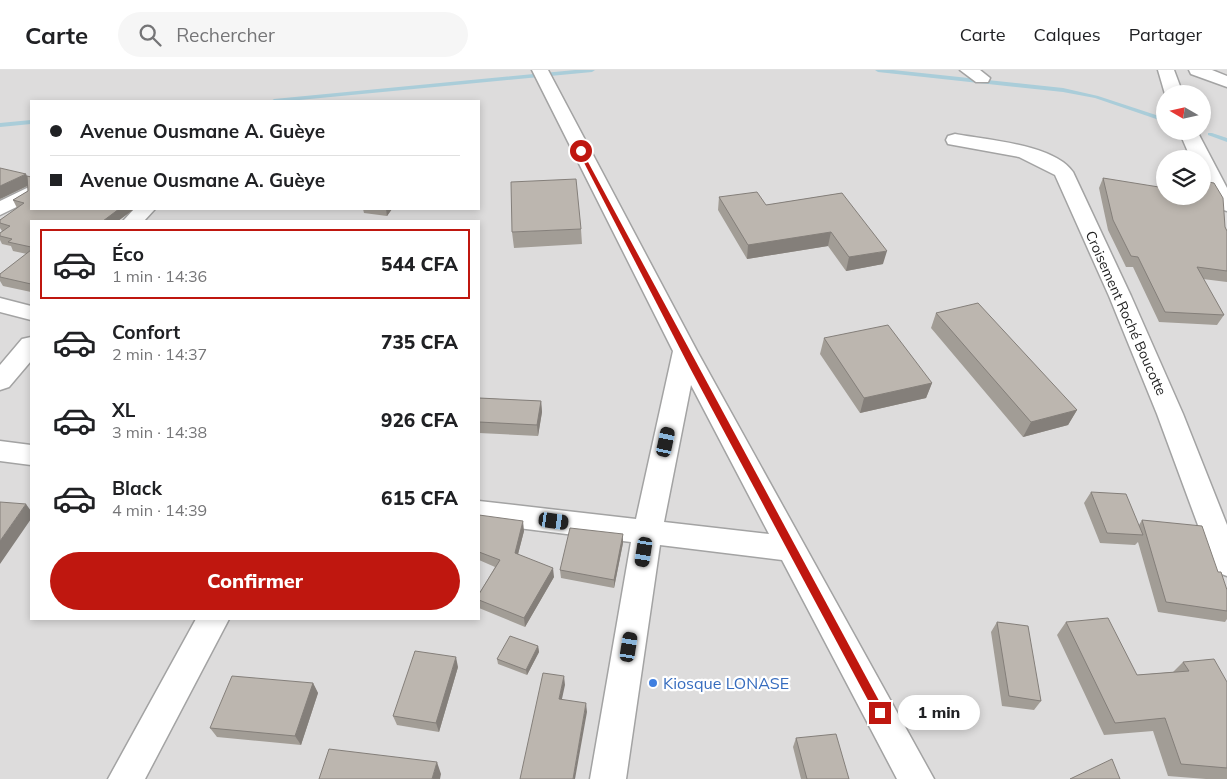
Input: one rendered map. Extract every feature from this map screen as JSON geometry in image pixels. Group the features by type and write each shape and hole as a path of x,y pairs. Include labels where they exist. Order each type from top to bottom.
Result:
{"street":[{"path":"1166,70 1171,85"},
{"path":"1197,70 1227,82"},
{"path":"541,74 685,351 916,779"},
{"name":"Croisement Roché Boucotte","path":"955,140 1027,153 1049,161 1063,172 1120,296 1170,414 1227,563"},
{"path":"1211,176 1227,205"},
{"path":"0,209 30,193"},
{"path":"134,220 144,210"},
{"path":"0,305 30,312"},
{"path":"0,381 30,345"},
{"path":"608,779 647,533 685,351"},
{"path":"0,451 30,455"},
{"path":"480,512 791,550"},
{"path":"126,779 212,620"}],"shaded area":[{"path":"0,70 1227,70 1227,779 0,779"}],"building":[{"path":"0,168 26,174 0,186"},
{"path":"27,176 30,177 30,210 118,210 104,220 30,220 30,247 8,242 12,239 0,236 0,233 10,226 0,223 0,220 24,203 13,200 28,191"},
{"path":"1103,178 1156,187 1156,205 1211,205 1211,182 1214,183 1223,198 1225,227 1227,231 1227,271 1197,267 1224,315 1165,312 1138,257 1131,256 1113,220"},
{"path":"576,179 581,229 512,232 511,182"},
{"path":"757,192 766,205 842,193 887,251 849,257 831,232 748,245 719,197"},
{"path":"30,251 30,284 0,277 0,274"},
{"path":"978,303 1077,410 1031,422 936,313"},
{"path":"888,325 932,383 864,398 824,338"},
{"path":"480,398 541,401 537,425 480,422"},
{"path":"1091,492 1126,494 1143,535 1107,533"},
{"path":"0,502 26,504 0,541"},
{"path":"480,515 523,521 515,553 553,568 524,618 480,600 480,592 500,560 480,552"},
{"path":"1142,520 1202,526 1218,572 1221,572 1227,590 1227,611 1166,602"},
{"path":"570,528 623,534 614,580 560,570"},
{"path":"1108,618 1137,675 1189,671 1183,662 1214,659 1227,682 1227,768 1181,764 1165,718 1115,723 1066,622"},
{"path":"997,622 1028,626 1041,701 1009,696"},
{"path":"510,636 538,646 526,670 497,659"},
{"path":"415,651 456,657 436,723 393,716"},
{"path":"543,673 564,676 559,699 586,703 573,779 520,779"},
{"path":"232,676 313,683 295,736 210,728"},
{"path":"836,734 849,779 807,779 796,738"},
{"path":"329,749 437,762 432,779 319,779"},
{"path":"1112,759 1120,779 1070,779"}],"waterway":[{"path":"284,100 592,70"},
{"path":"878,70 1063,90 1096,97 1156,117"},
{"path":"0,125 30,122"},
{"path":"1211,134 1227,140"}],"place":[{"name":"Kiosque LONASE","path":"653,683"}],"route":[{"path":"581,151 694,368 880,713"}]}
